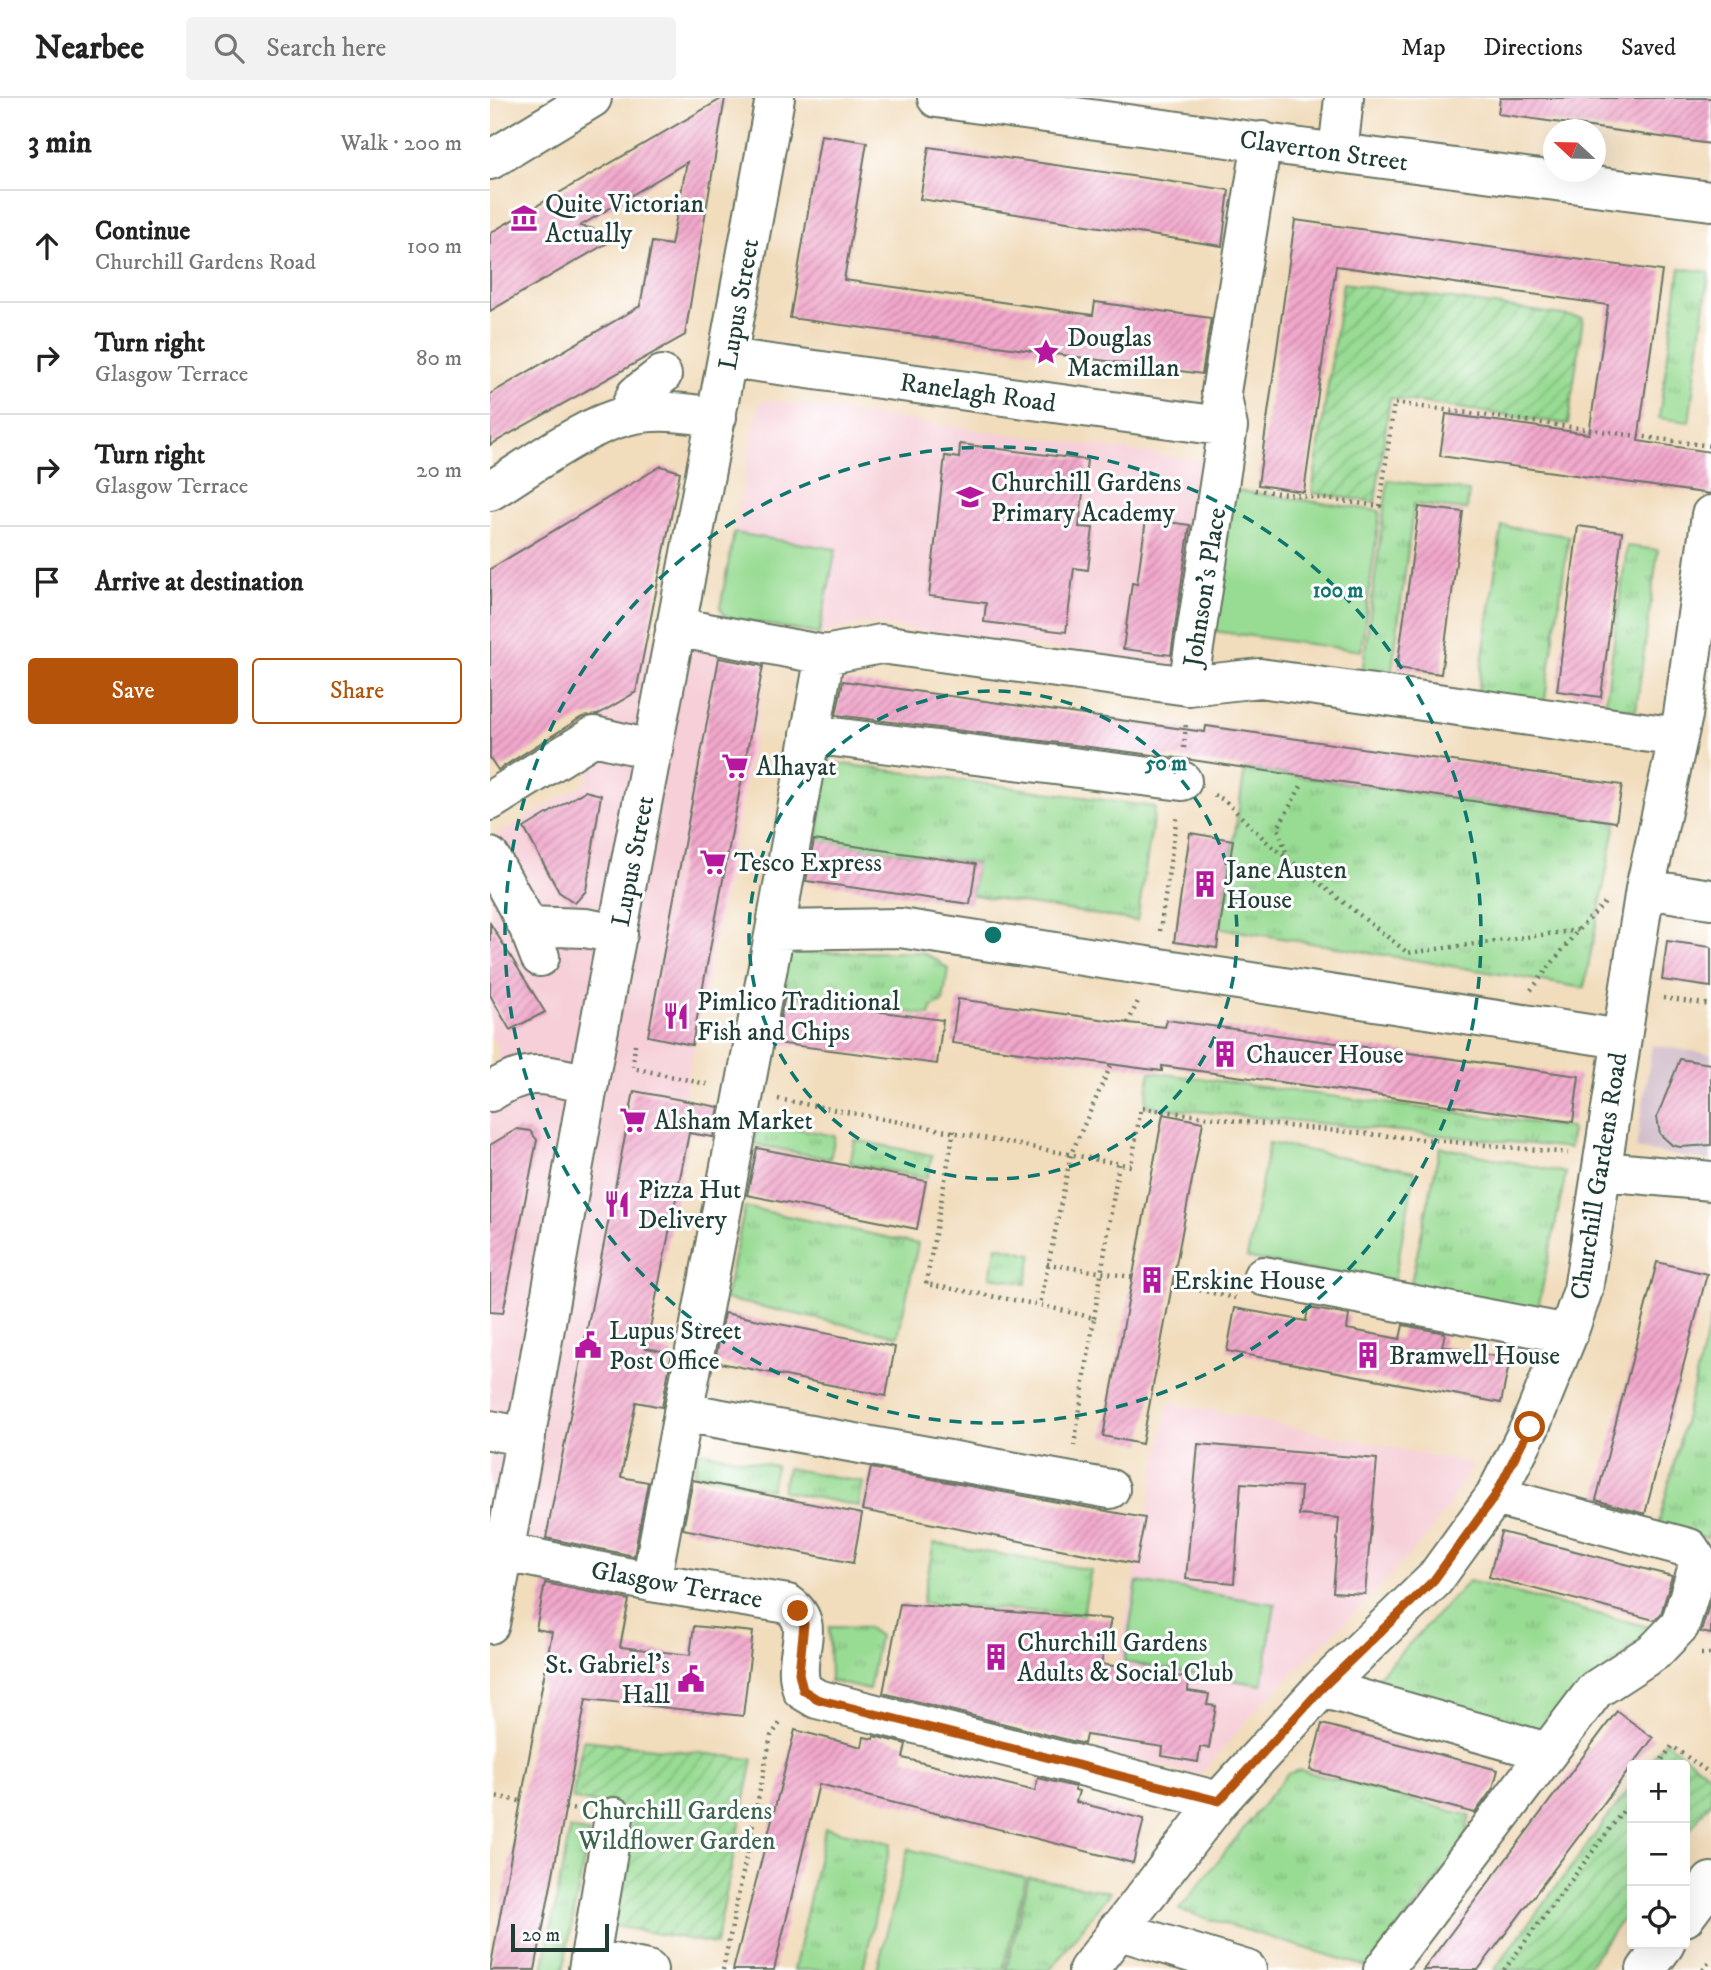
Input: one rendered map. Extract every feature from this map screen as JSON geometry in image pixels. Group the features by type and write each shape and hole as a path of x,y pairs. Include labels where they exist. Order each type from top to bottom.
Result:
{"main road":[{"path":"490,160 593,98"},
{"name":"Lupus Street","path":"490,1625 505,1552 508,1433 589,1084 717,417 775,98"},
{"name":"Claverton Street","path":"937,98 1711,201"},
{"path":"1338,153 1344,98"},
{"name":"Johnson's Place","path":"675,627 825,655 881,644 1188,686 1228,427 1221,392 1262,141"},
{"name":"Ranelagh Road","path":"728,358 1228,427"},
{"path":"627,415 636,395 662,375"},
{"path":"490,491 593,428 627,415 666,412 717,417"},
{"name":"Churchill Gardens Road","path":"1088,1970 1219,1801 1322,1688 1434,1580 1495,1496 1530,1427 1583,1290 1645,890 1706,589 1711,515"},
{"path":"651,1582 825,655"},
{"path":"1188,686 1260,678 1678,737"},
{"path":"810,734 1182,781"},
{"path":"490,800 594,736 654,750"},
{"path":"490,857 534,941 585,928 618,934"},
{"path":"1645,890 1711,899"},
{"path":"775,930 900,928 1621,1039"},
{"path":"490,1092 510,1079 536,1073 589,1084"},
{"path":"1603,1171 1711,1181"},
{"path":"1263,1276 1568,1334"},
{"path":"683,1412 1110,1489"},
{"path":"1383,1970 1595,1690 1655,1651 1680,1625 1699,1563 1689,1548 1495,1496"},
{"name":"Glasgow Terrace","path":"505,1552 651,1582 788,1604 798,1611 804,1624 799,1673 803,1690"},
{"path":"1322,1688 1547,1752"},
{"path":"803,1690 817,1699 1219,1801"},
{"path":"614,1817 589,1964 648,1970"},
{"path":"1690,1910 1711,1882"},
{"path":"1117,1930 1247,1970"},
{"path":"1646,1970 1661,1949"}],"path":[{"path":"1219,486 1380,506 1394,403 1711,446"},
{"path":"1128,1023 1155,967 1182,781 1188,686"},
{"path":"1182,781 1224,800 1268,843 1408,953 1578,930"},
{"path":"1288,859 1278,828 1301,786"},
{"path":"1507,1021 1578,930 1611,896 1645,890"},
{"path":"1628,994 1711,1005"},
{"path":"635,1044 633,1068 744,1093 954,1130 1131,1166 1141,1108 1245,1122 1573,1154 1603,1171"},
{"path":"1040,1305 1071,1154 1111,1065"},
{"path":"954,1130 926,1284 1094,1318"},
{"path":"1069,1481 1119,1163"},
{"path":"1047,1264 1132,1276"},
{"path":"1172,1284 1235,1298 1263,1276"},
{"path":"723,1970 771,1736 803,1690"},
{"path":"1662,1760 1672,1746 1711,1774"},
{"path":"490,1795 520,1801"},
{"path":"1504,1970 1627,1806"},
{"path":"1703,1970 1711,1959"}],"shaded area":[{"name":"Churchill Gardens Primary Academy","path":"764,400 1204,461 1175,665 865,623 819,634 726,617 720,608 758,407"},
{"path":"613,635 769,661 594,1565 490,1543 490,1461 493,1444 490,1441 490,1101 499,1050 490,1034 490,839 587,782"},
{"path":"1652,1045 1711,1054 1711,1161 1636,1149"},
{"path":"1169,1402 1473,1464 1429,1533 1378,1589 1256,1710 1202,1773 1197,1775 1100,1751"}],"green space":[{"path":"1680,268 1709,272 1689,422 1659,418"},
{"path":"1343,283 1583,318 1568,424 1390,398 1375,502 1312,493"},
{"path":"1388,480 1469,491 1467,510 1414,504 1390,685 1361,681"},
{"path":"1232,490 1380,511 1361,651 1213,631"},
{"path":"1502,526 1569,536 1544,706 1477,697"},
{"path":"734,533 836,549 819,634 726,617 720,608"},
{"path":"1627,546 1658,550 1636,710 1605,706"},
{"path":"828,762 1155,807 1137,921 972,895 976,863 817,841"},
{"path":"1245,769 1616,822 1584,988 1220,928"},
{"path":"921,952 948,969 943,1002 932,1007 930,1015 784,996 785,991 779,989 785,953"},
{"path":"1150,1072 1571,1128 1570,1148 1145,1106"},
{"path":"759,1121 835,1136 830,1159 754,1144"},
{"path":"855,1140 932,1155 927,1178 850,1163"},
{"path":"1269,1143 1415,1171 1393,1286 1247,1258"},
{"path":"1440,1147 1566,1173 1537,1313 1410,1287"},
{"path":"745,1207 918,1244 898,1336 725,1299"},
{"path":"997,1246 1032,1254 1026,1284 990,1276"},
{"path":"1711,1317 1711,1528 1708,1538 1658,1526"},
{"path":"699,1451 776,1466 771,1489 694,1474"},
{"path":"787,1468 863,1482 859,1506 782,1491"},
{"path":"934,1543 1091,1570 1083,1615 922,1603"},
{"path":"1469,1581 1653,1628 1542,1731 1372,1683"},
{"path":"1137,1582 1275,1604 1262,1685 1124,1662"},
{"path":"829,1627 868,1628 879,1636 869,1690 830,1681"},
{"name":"Churchill Gardens Wildflower Garden","path":"583,1740 753,1759 716,1944 597,1923 617,1807 572,1799"},
{"path":"1665,1741 1690,1760 1651,1760"},
{"path":"1690,1760 1711,1776 1711,1801 1690,1829"},
{"path":"1300,1770 1470,1816 1463,1846 1368,1967 1179,1910 1287,1774"},
{"path":"1627,1792 1627,1913 1585,1970 1494,1970"},
{"path":"825,1828 891,1843 863,1970 794,1970"},
{"path":"570,1829 589,1833 563,1970 543,1970"},
{"path":"908,1849 1026,1878 1003,1970 877,1970"},
{"path":"1029,1877 1110,1892 1050,1970 1006,1970"}],"building":[{"path":"723,98 685,335 490,445 490,394 640,306 652,242 671,245 687,162 580,226 621,235 490,311 490,233"},
{"path":"1500,98 1711,98 1711,144 1606,129 1606,119 1543,120 1498,114"},
{"path":"821,135 867,142 844,280 1093,315 1095,302 1211,318 1202,374 790,318"},
{"path":"929,147 1229,190 1222,246 920,199"},
{"path":"1295,220 1662,271 1638,441 1711,452 1711,494 1440,456 1446,414 1589,434 1608,305 1336,266 1304,492 1258,485"},
{"path":"960,444 1087,460 1079,527 1093,528 1088,570 1074,568 1066,632 984,622 986,603 929,596 945,456 959,458"},
{"path":"661,466 680,472 636,692 597,715 582,717 498,770 490,758 490,569"},
{"path":"1419,507 1463,512 1441,674 1397,668"},
{"path":"1146,519 1190,525 1171,655 1123,649 1132,583 1137,584"},
{"path":"1578,526 1622,532 1601,697 1557,691"},
{"path":"719,658 763,666 692,1045 648,1036"},
{"path":"843,681 1205,732 1206,726 1622,785 1616,822 1185,759 836,715"},
{"path":"585,791 601,795 586,891 575,903 559,892 524,828"},
{"name":"Jane Austen House","path":"1190,833 1233,840 1217,948 1174,942"},
{"path":"814,840 976,864 970,904 806,881"},
{"path":"490,923 545,1012 510,1030 490,995"},
{"path":"1667,941 1711,947 1711,987 1662,980"},
{"path":"784,999 943,1020 937,1064 776,1043"},
{"name":"Chaucer House","path":"958,999 1165,1027 1167,1020 1579,1076 1573,1122 1162,1066 1162,1071 952,1043"},
{"path":"1680,1059 1711,1064 1711,1145 1680,1147 1672,1145 1660,1134 1657,1117"},
{"path":"634,1091 719,1107 713,1137 689,1133 646,1348 672,1353 662,1407 636,1402 621,1477 648,1482 634,1556 546,1538"},
{"name":"Erskine House","path":"1163,1114 1203,1122 1142,1444 1103,1436"},
{"path":"517,1129 530,1131 537,1140 503,1313 490,1312 490,1145"},
{"path":"757,1148 926,1181 917,1229 747,1195"},
{"path":"1657,1262 1707,1274 1645,1514 1596,1500"},
{"name":"Bramwell House","path":"1235,1308 1306,1321 1308,1308 1349,1315 1347,1329 1400,1339 1403,1325 1445,1333 1442,1346 1510,1359 1501,1403 1227,1351"},
{"path":"724,1313 895,1347 886,1396 715,1362"},
{"path":"1198,1444 1377,1459 1365,1594 1333,1592 1339,1518 1299,1515 1301,1487 1241,1483 1234,1583 1186,1579"},
{"path":"871,1468 1145,1518 1136,1564 862,1510"},
{"path":"693,1480 862,1514 853,1563 683,1529"},
{"path":"1501,1532 1672,1576 1661,1614 1654,1620 1489,1577"},
{"path":"545,1583 629,1600 620,1647 690,1655 694,1626 753,1632 743,1716 586,1699 535,1970 490,1970 552,1632 536,1629"},
{"path":"1711,1599 1711,1634 1701,1632"},
{"name":"Churchill Gardens Adults & Social Club","path":"900,1604 1111,1619 1101,1664 1189,1678 1188,1691 1209,1694 1207,1705 1216,1706 1209,1748 1200,1747 1198,1762 1162,1756 1163,1747 1086,1735 1084,1744 883,1693"},
{"path":"1617,1711 1653,1738 1636,1760 1627,1760 1627,1772 1478,1970 1423,1970"},
{"path":"1322,1724 1498,1770 1493,1788 1475,1813 1310,1770"},
{"path":"795,1730 862,1747 864,1737 874,1739 874,1736 906,1744 903,1758 1035,1791 1038,1778 1075,1787 1075,1790 1079,1791 1076,1802 1144,1819 1133,1863 819,1784 774,1970 733,1970"}],"place":[{"name":"Quite Victorian Actually","path":"524,218"},
{"name":"Douglas Macmillan","path":"1046,352"},
{"name":"Churchill Gardens Primary Academy","path":"970,497"},
{"name":"Alhayat","path":"735,766"},
{"name":"Tesco Express","path":"713,862"},
{"name":"Jane Austen House","path":"1205,884"},
{"name":"Pimlico Traditional Fish and Chips","path":"676,1016"},
{"name":"Chaucer House","path":"1225,1054"},
{"name":"Alsham Market","path":"633,1120"},
{"name":"Pizza Hut Delivery","path":"617,1204"},
{"name":"Erskine House","path":"1152,1280"},
{"name":"Lupus Street Post Office","path":"588,1345"},
{"name":"Bramwell House","path":"1368,1355"},
{"name":"Churchill Gardens Adults & Social Club","path":"996,1657"},
{"name":"St. Gabriel's Hall","path":"691,1679"}],"route":[{"path":"798,1611 804,1624 799,1673 803,1690 817,1699 1219,1801 1322,1688 1434,1580 1495,1496 1530,1427"}]}
